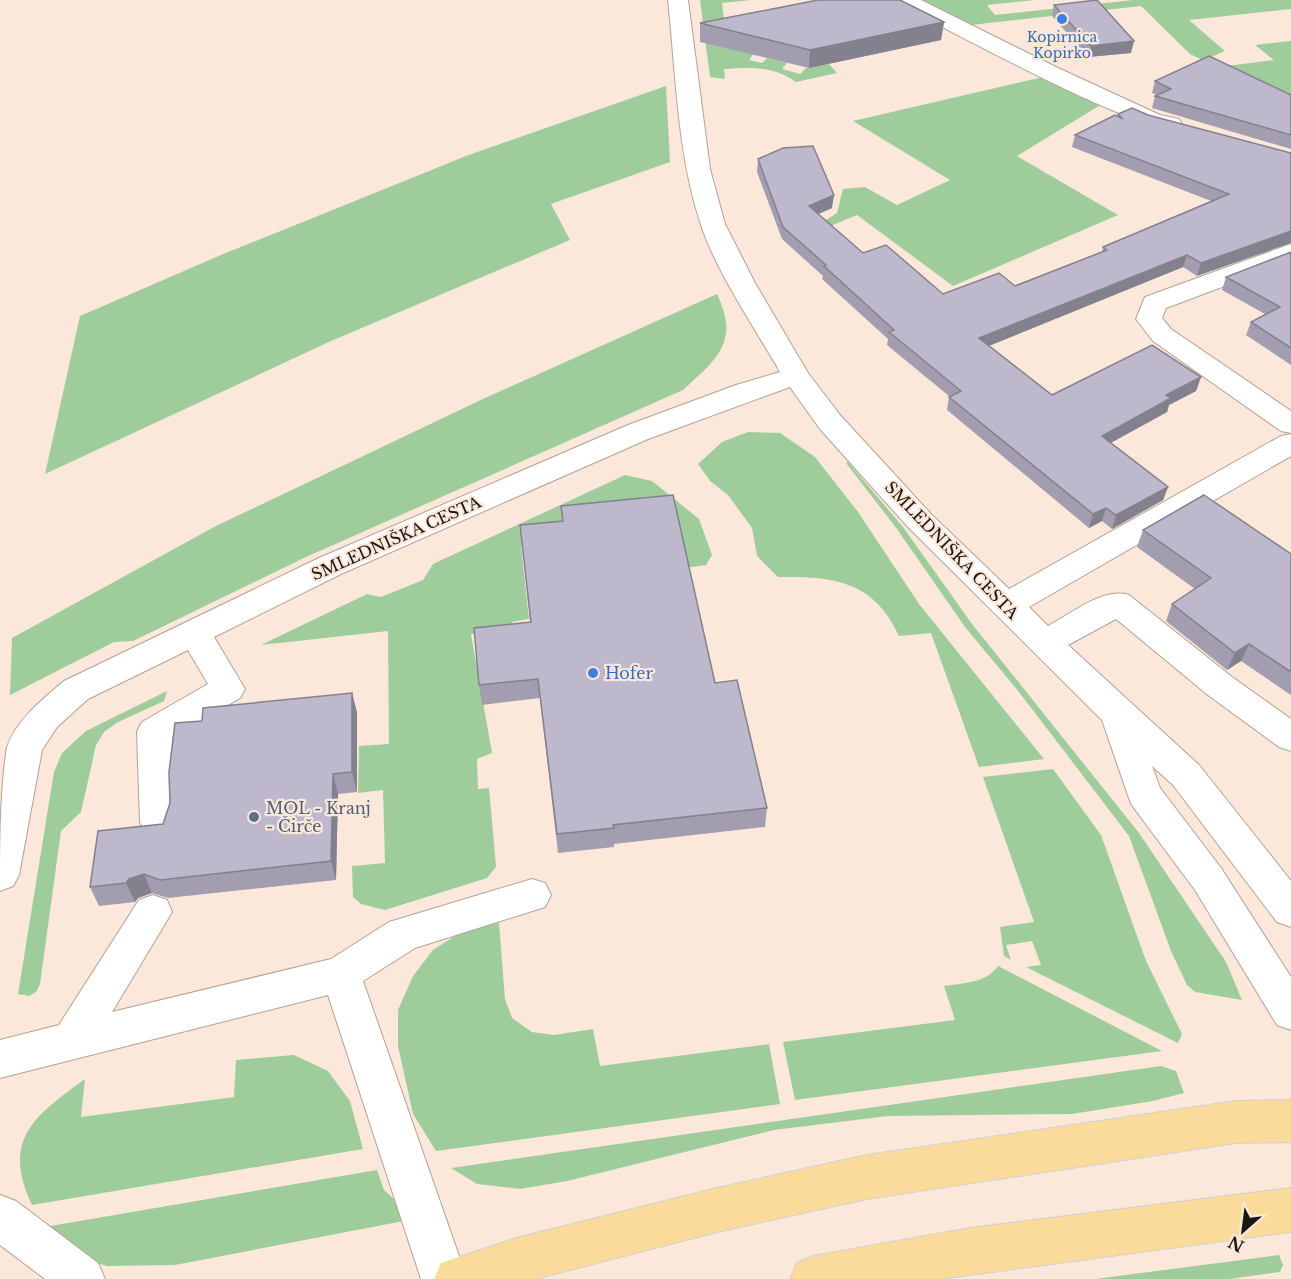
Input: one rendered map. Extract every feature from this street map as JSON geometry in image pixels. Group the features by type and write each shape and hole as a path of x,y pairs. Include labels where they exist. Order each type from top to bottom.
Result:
{"main road":[{"path":"457,1279 516,1261 717,1210 867,1177 1236,1122 1291,1121"},
{"path":"813,1279 970,1251 1291,1210"}],"street":[{"name":"SMLEDNIŠKA CESTA","path":"678,0 698,169 713,224 742,282 796,376 830,422 919,520 1118,714 1186,775 1291,910"},
{"path":"905,0 1050,73 1153,120 1188,129"},
{"path":"1291,252 1154,303 1149,319 1162,335 1291,424"},
{"name":"SMLEDNIŠKA CESTA","path":"0,875 25,747 45,717 76,690 330,566 638,432 746,391 796,376"},
{"path":"1005,606 1291,443"},
{"path":"1044,643 1118,603 1220,686 1291,737"},
{"path":"158,822 154,732 228,689 195,632"},
{"name":"SMLEDNIŠKA CESTA","path":"1118,714 1144,794 1208,879 1291,1012"},
{"path":"0,1059 341,974 403,934 532,895"},
{"path":"72,1041 153,912"},
{"path":"341,974 444,1279"},
{"path":"0,1217 81,1279"}],"green space":[{"path":"700,0 751,0 722,3 726,36 753,55 749,60 762,63 767,58 787,63 782,69 800,74 806,68 829,64 837,73 796,82 770,70 743,68 724,69 725,79 710,77"},
{"path":"923,0 1034,0 987,5 995,15 1133,0 1291,0 1291,9 1189,20 1225,51 1211,57 1226,66 1274,60 1255,45 1291,41 1291,103 1190,54 1141,6 971,25"},
{"path":"1043,77 1102,104 1017,156 1118,215 953,286 857,215 787,244 837,213 843,189 865,187 897,205 950,180 853,121"},
{"path":"666,86 670,162 551,204 570,240 331,341 45,474 80,316 221,255 466,156"},
{"path":"717,294 724,311 725,337 715,359 683,390 306,557 133,641 114,642 10,695 12,638 214,527 485,398"},
{"path":"748,432 780,433 815,457 858,512 919,604 1044,759 979,767 931,633 899,636 877,603 864,593 834,581 778,577 757,556 752,528 728,495 710,481 698,464 722,442"},
{"path":"848,462 903,527 972,624 1139,833 1226,962 1242,1000 1195,992 1187,985 1171,951 1129,836 1019,692 965,627 897,529 846,463"},
{"path":"625,475 652,481 699,519 712,555 706,565 684,568 521,546 529,619 512,622 514,629 471,634 492,753 477,759 478,789 489,788 496,867 487,878 385,910 361,904 353,897 352,866 385,863 383,790 358,793 359,746 389,744 388,631 261,645 367,594 381,597 423,580 433,564"},
{"path":"167,691 164,701 118,722 104,732 96,745 81,812 61,831 40,984 36,992 29,996 18,994 54,772 62,753 86,731"},
{"path":"1053,769 1101,835 1146,961 1182,1034 1178,1043 1026,967 1041,965 1032,941 1006,945 1011,960 1004,956 1000,927 1034,922 983,777"},
{"path":"499,923 505,999 512,1018 532,1032 554,1035 593,1029 600,1066 769,1044 780,1104 436,1151 413,1114 398,1046 398,1010 413,976 433,950 466,929"},
{"path":"998,966 1162,1051 795,1100 783,1042 955,1020 944,986 981,979"},
{"path":"294,1055 328,1071 350,1101 363,1149 32,1205 23,1182 20,1163 22,1146 38,1118 85,1079 81,1117 234,1097 236,1060"},
{"path":"1161,1066 1176,1071 1184,1093 1153,1101 1072,1114 888,1116 774,1130 567,1181 520,1189 477,1184 451,1168"},
{"path":"377,1170 384,1190 407,1211 409,1220 175,1265 107,1266 63,1253 33,1229"},
{"path":"1279,1255 1283,1265 1280,1272 1229,1279 1095,1279"}],"building":[{"path":"818,0 900,0 944,22 810,50 700,23"},
{"path":"1097,0 1134,41 1091,46 1054,5"},
{"path":"1209,56 1291,95 1291,135 1155,96 1171,89 1155,81"},
{"path":"1132,108 1148,115 1291,153 1291,231 1201,263 1187,255 979,338 1052,395 1152,345 1201,377 1166,395 1171,398 1102,436 1168,487 1116,515 1106,508 1093,514 949,397 961,391 889,332 894,330 783,227 758,159 783,148 813,146 834,195 809,206 863,253 886,245 943,294 999,273 1015,286 1107,250 1103,247 1229,194 1075,135 1115,115 1123,119 1118,114"},
{"path":"1291,252 1291,348 1251,322 1280,307 1226,277"},
{"name":"Hofer","path":"673,495 715,683 737,680 767,808 613,825 614,828 557,834 538,679 479,685 474,628 531,622 520,525 563,521 561,506"},
{"path":"1204,495 1291,554 1291,672 1249,644 1235,653 1172,604 1211,578 1143,530"},
{"name":"MOL - Kranj - Čirče","path":"352,693 352,772 333,774 331,861 160,880 144,874 129,879 126,883 90,887 98,831 163,824 170,803 169,772 175,723 202,721 203,708"}],"place":[{"name":"Kopirnica Kopirko","path":"1062,19"},
{"name":"Hofer","path":"593,673"},
{"name":"MOL - Kranj - Čirče","path":"254,817"}]}
